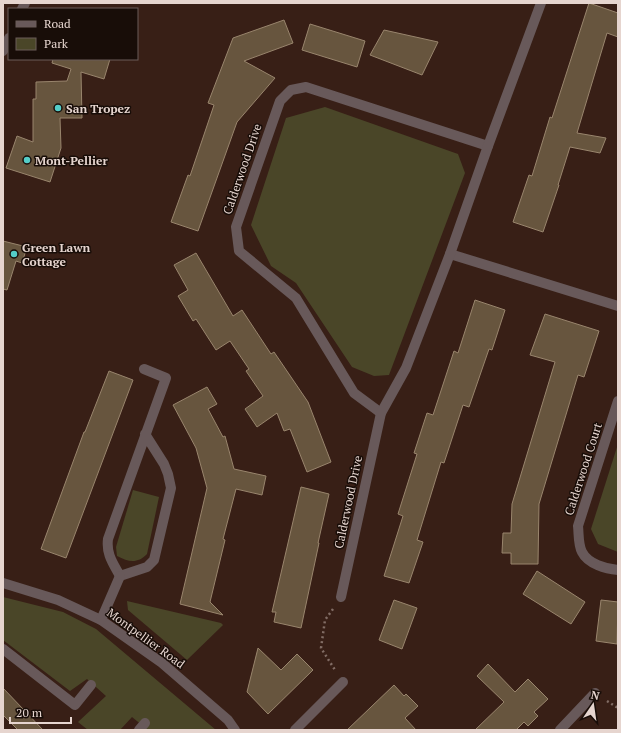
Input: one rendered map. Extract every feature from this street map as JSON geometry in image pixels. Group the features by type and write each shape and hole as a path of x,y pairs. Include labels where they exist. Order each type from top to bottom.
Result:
{"street":[{"name":"Calderwood Drive","path":"341,597 381,413 406,368 450,254 541,3"},
{"path":"3,51 8,40"},
{"name":"Calderwood Drive","path":"381,413 354,393 296,298 239,251 236,227 280,101 291,90 306,87 488,146"},
{"path":"450,254 618,306"},
{"path":"120,576 109,556 107,548 108,539 166,378 144,369"},
{"name":"Calderwood Court","path":"618,402 578,526 579,541 582,553 593,563 607,569 618,570"},
{"path":"101,620 120,576 147,567 154,560 171,488 164,464 146,434"},
{"name":"Montpellier Road","path":"3,583 58,600 101,620 162,663 228,720 235,730"},
{"path":"3,650 75,705 91,685"},
{"path":"295,730 343,682"},
{"path":"560,730 595,693"}],"path":[{"path":"341,597 325,620 321,648 343,682"}],"green space":[{"path":"325,107 458,154 465,173 389,375 374,376 352,367 296,283 271,266 251,225 286,118"},
{"path":"618,444 618,552 598,544 591,529"},
{"path":"133,490 159,497 147,554 136,561 129,561 117,556 116,547"},
{"path":"3,597 63,612 96,629 216,730 148,730 132,717 120,730 88,730 78,722 106,696 87,679 70,691 3,640"},
{"path":"127,601 221,623 223,625 187,660 128,610"}],"building":[{"path":"589,3 618,13 618,37 607,33 577,133 606,138 600,153 570,147 543,232 513,222 529,175 532,176 550,117 552,118"},
{"path":"284,20 293,43 244,61 275,78 237,122 198,231 171,222 188,175 190,176 214,105 208,103 233,38"},
{"path":"310,24 365,41 357,67 302,50"},
{"path":"384,30 438,42 422,75 370,55"},
{"path":"53,60 110,60 104,79 81,72 82,118 60,118 61,148 50,182 6,168 17,136 33,142 33,99 36,99 36,82 67,81 71,69 52,63"},
{"name":"Green Lawn Cottage","path":"3,241 27,247 22,263 16,261 7,290 3,289"},
{"path":"196,253 233,316 242,310 271,354 274,352 308,402 331,462 307,472 290,429 284,431 277,413 257,427 245,409 263,396 246,371 249,369 230,341 216,350 196,319 193,321 178,296 188,290 174,265"},
{"path":"475,300 505,310 492,350 489,349 469,407 463,405 444,463 441,462 417,540 423,542 409,583 384,576 403,516 398,514 417,454 414,453 427,413 433,415 454,351 458,353"},
{"path":"545,314 599,331 584,377 578,375 539,504 538,564 511,564 511,553 502,553 503,533 511,533 512,504 555,362 530,355"},
{"path":"109,371 133,380 66,558 41,549 84,432"},
{"path":"207,387 217,404 208,409 223,437 225,436 234,469 266,476 262,495 236,489 223,539 225,540 210,602 223,615 180,604 207,488 196,448 173,405"},
{"path":"301,487 329,494 301,628 274,622 276,612 272,612"},
{"path":"537,571 585,602 571,624 523,594"},
{"path":"394,600 417,608 402,649 379,640"},
{"path":"601,600 618,602 617,644 596,641"},
{"path":"258,648 281,670 297,654 313,670 268,714 247,692"},
{"path":"488,664 515,692 528,679 548,699 534,712 538,716 528,726 524,722 516,730 475,730 504,702 477,676"},
{"path":"394,685 404,696 406,694 418,706 405,718 416,730 347,730"},
{"path":"3,688 43,730 18,730 3,715"}],"place":[{"name":"San Tropez","path":"58,108"},
{"name":"Mont-Pellier","path":"27,160"},
{"name":"Green Lawn Cottage","path":"14,254"}]}
